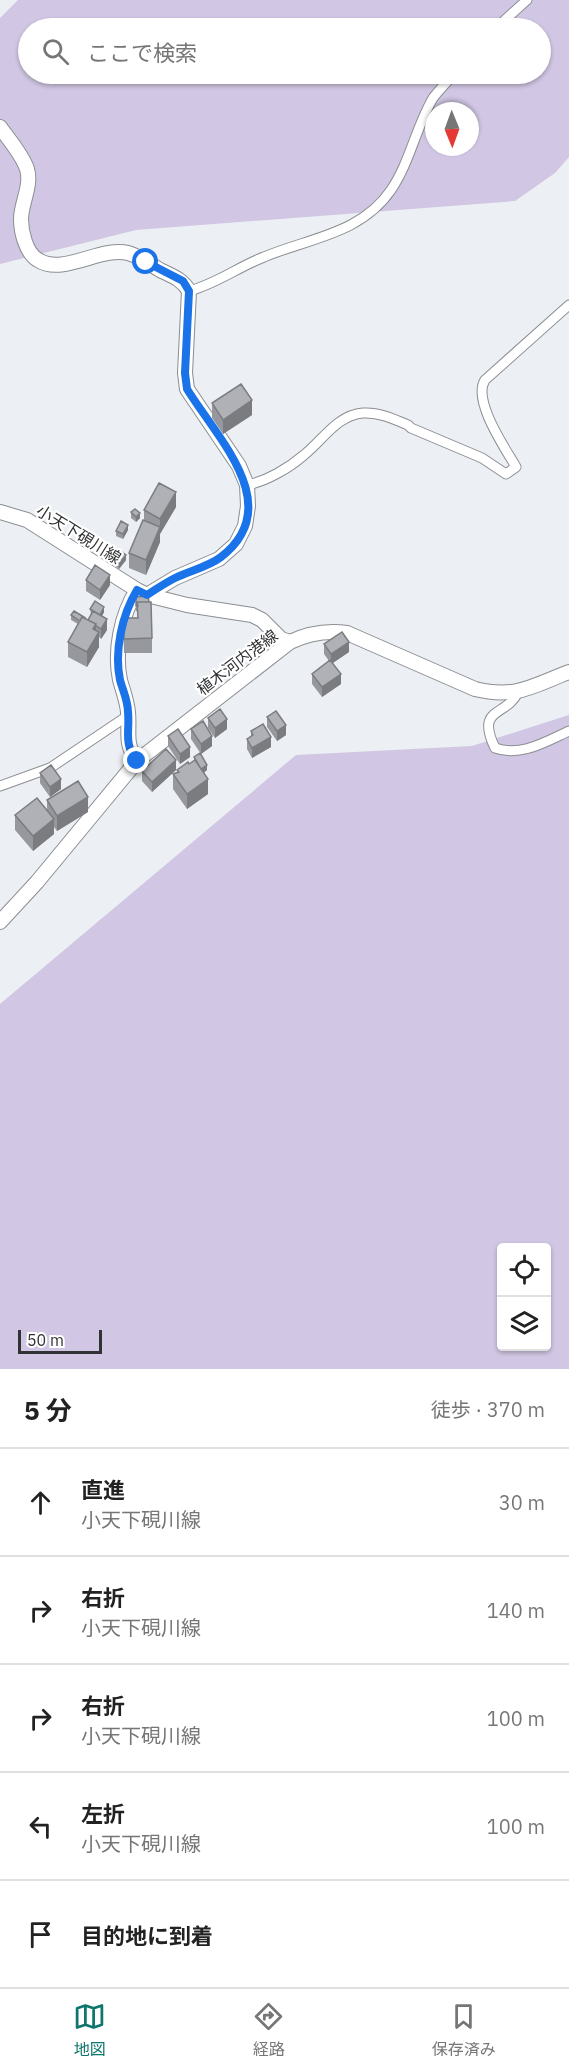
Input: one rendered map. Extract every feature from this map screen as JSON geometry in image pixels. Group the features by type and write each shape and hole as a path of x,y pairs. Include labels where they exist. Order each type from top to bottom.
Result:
{"main road":[{"path":"0,127 21,156 28,171 27,191 21,218 24,239 30,252 38,261 56,264 112,253 127,253 183,281 189,291 185,373 187,389 239,466 247,485 249,506 245,525 236,544 219,559 132,598 123,626 118,654 128,717 127,741 137,761"},
{"name":"小天下硯川線","path":"0,512 27,519 142,593 187,605 252,615 262,620 281,639 290,642"},
{"name":"植木河内港線","path":"0,922 37,882 137,761 290,642 313,633 335,631 347,633 475,689 496,694 518,692 569,672"}],"street":[{"path":"507,18 527,0"},
{"path":"189,291 207,286 264,256 323,238 358,222 374,211 397,180 433,98 445,84"},
{"path":"247,485 288,467 342,418 363,413 382,415 408,424 411,428 482,458 506,474 516,467 490,420 483,401 481,386 569,305"},
{"path":"518,692 516,698 493,714 489,721 489,736 495,748 506,752 527,749 569,731"},
{"path":"0,786 50,768 123,718 128,717"}],"shaded area":[{"path":"18,0 569,0 569,157 555,173 515,201 136,230 0,264 0,18"},
{"path":"569,715 569,1369 0,1369 0,1004 296,755 472,746"}],"building":[{"path":"241,384 252,400 223,420 212,403"},
{"path":"159,483 176,492 160,519 144,510"},
{"path":"135,509 140,513 136,517 131,512"},
{"path":"143,520 160,527 146,560 129,553"},
{"path":"121,521 128,525 123,534 116,531"},
{"path":"119,550 126,555 119,564 112,559"},
{"path":"95,565 110,575 100,590 86,580"},
{"path":"148,596 149,602 137,602 138,606 136,606 136,597"},
{"path":"95,601 104,607 100,615 90,609"},
{"path":"137,602 151,602 152,638 124,639 123,618 138,618"},
{"path":"74,611 84,617 80,621 71,615"},
{"path":"93,611 107,619 101,629 88,620"},
{"path":"82,617 96,624 93,629 99,632 87,652 68,642"},
{"path":"342,632 349,642 331,654 324,644"},
{"path":"330,660 341,674 322,687 312,674"},
{"path":"220,709 227,719 215,728 208,718"},
{"path":"276,711 286,725 277,731 267,717"},
{"path":"203,721 212,736 201,744 191,729"},
{"path":"263,724 271,737 252,748 247,739 253,735 251,731"},
{"path":"178,729 190,747 180,754 168,736"},
{"path":"166,749 176,760 152,782 142,771"},
{"path":"200,753 207,765 201,769 194,757"},
{"path":"195,760 208,779 187,794 173,774 179,772 177,770 188,762 189,764"},
{"path":"51,765 61,779 50,787 40,773"},
{"path":"78,781 88,797 57,816 47,800"},
{"path":"37,798 54,819 33,836 15,815"}],"route":[{"path":"137,761 127,741 128,710 120,678 118,654 123,626 132,598 137,590 147,595 175,578 219,559 236,544 245,525 249,506 247,485 239,466 187,389 185,373 189,291 183,281 146,262"}]}
